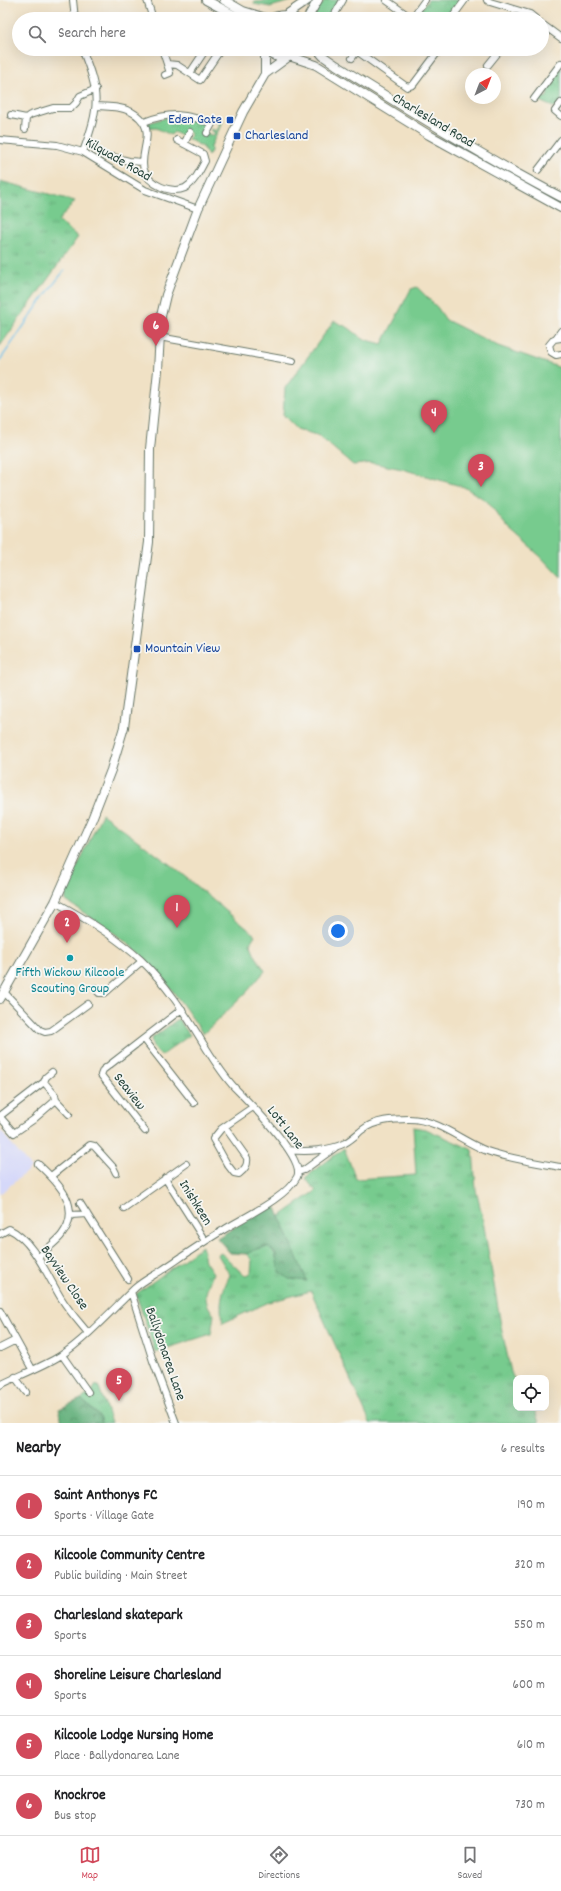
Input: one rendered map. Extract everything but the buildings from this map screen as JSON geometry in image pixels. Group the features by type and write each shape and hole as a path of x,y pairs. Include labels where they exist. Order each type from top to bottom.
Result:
{"main road":[{"path":"206,0 228,12"},
{"path":"224,0 246,12"},
{"path":"290,12 308,0"},
{"path":"311,12 318,0"},
{"path":"265,56 265,74"},
{"name":"Charlesland Road","path":"274,56 290,58 316,65 442,142 561,208"},
{"path":"2,996 55,902 92,819 111,770 124,727 149,542 150,449 158,370 161,316 166,295 198,209 236,125 265,74 292,56"},
{"name":"Charlesland Road","path":"322,56 440,130 561,197"}],"street":[{"path":"73,0 74,12"},
{"path":"147,0 151,12"},
{"path":"336,12 342,0"},
{"path":"386,0 402,12"},
{"path":"417,12 425,0"},
{"path":"456,12 465,0"},
{"path":"487,0 512,12"},
{"path":"549,29 561,38"},
{"path":"83,152 93,124 96,106 96,89 84,56"},
{"path":"164,56 170,73 165,74"},
{"path":"190,73 201,56"},
{"path":"167,64 177,65 200,80 216,56"},
{"path":"364,56 407,87 413,85 435,56"},
{"path":"488,66 496,56"},
{"path":"534,98 542,93 561,62"},
{"path":"11,115 26,118 30,115 53,108 71,108 76,104 80,96 96,89"},
{"path":"561,103 555,111 561,116"},
{"path":"96,106 124,108 134,113 144,122 147,138 143,162 144,171 157,186 166,189 176,190 185,188 193,181 205,161 203,154 177,140"},
{"path":"144,122 169,115 196,117 212,124 207,133"},
{"path":"25,129 26,118"},
{"path":"184,144 190,132"},
{"name":"Kilquade Road","path":"0,140 57,145 83,152 145,190 198,209"},
{"path":"538,170 561,140"},
{"path":"113,157 129,161 143,162"},
{"path":"561,331 559,338 552,340 549,348 554,354 561,354"},
{"path":"159,337 293,361"},
{"name":"Lott Lane","path":"0,1385 62,1355 88,1333 131,1292 205,1241 258,1211 284,1191 297,1177 298,1172 296,1163 289,1150 253,1107 227,1080 182,1009 164,985 142,961 90,920 55,902"},
{"path":"95,988 98,993 105,993 142,961"},
{"path":"2,996 40,1030 45,1032 50,1031 88,1004"},
{"name":"Seaview","path":"145,1131 101,1075 103,1070 109,1065 182,1009"},
{"path":"144,1039 194,1103"},
{"path":"52,1072 46,1077 44,1082 0,1117 14,1133 56,1100"},
{"path":"44,1082 52,1091 56,1100 69,1114"},
{"path":"226,1127 247,1158 248,1163 246,1168 240,1174 234,1173 230,1169 213,1139 215,1135 253,1107"},
{"path":"289,1150 302,1151 337,1146 345,1143 369,1125 376,1122 419,1120 441,1127 486,1150 561,1167"},
{"path":"51,1176 90,1145 94,1146 113,1167 116,1173"},
{"path":"298,1172 304,1170 337,1146"},
{"path":"38,1164 51,1176 65,1195 71,1215 69,1222 60,1238 38,1258"},
{"name":"Inishkeen","path":"124,1208 186,1164"},
{"name":"Inishkeen","path":"165,1178 205,1241"},
{"path":"80,1203 128,1279"},
{"path":"71,1215 87,1214"},
{"name":"Bayview Close","path":"0,1234 9,1229 15,1232 38,1258 62,1299 88,1333"},
{"name":"Ballydonarea Lane","path":"131,1292 153,1360 176,1423"},
{"path":"0,1311 32,1369"},
{"path":"0,1348 16,1340"},
{"path":"62,1355 88,1392"},
{"path":"15,1377 26,1392"}],"shaded area":[{"path":"0,1130 31,1168 0,1194"}],"green space":[{"path":"295,0 270,7 254,4 255,1"},
{"path":"325,0 340,0 333,12 316,12 320,3 322,5"},
{"path":"428,0 460,0 452,12 419,12"},
{"path":"561,68 561,100 557,106 553,107 537,100 542,96 546,98 548,94 546,88"},
{"path":"168,117 181,117 204,123 205,127 203,131 213,136 215,133 210,130 212,129 216,131 220,124 215,121 217,118 223,121 208,156 203,147 188,139 191,134 187,131 182,136 174,132 171,135 156,128 148,129 148,123"},
{"path":"0,181 75,201 58,221 78,237 0,346"},
{"path":"417,287 437,307 446,320 498,346 561,368 561,578 540,556 508,528 487,501 464,487 402,469 373,463 353,465 319,436 297,429 283,415 285,388 334,321 349,328 363,339 382,344 411,289"},
{"path":"102,814 172,866 255,935 250,943 255,955 265,971 246,993 203,1034 160,975 135,949 116,934 66,901 65,893"},
{"path":"178,1019 190,1035 161,1056 153,1047 151,1039"},
{"path":"413,1127 426,1129 473,1150 476,1190 482,1215 502,1331 513,1377 513,1411 535,1411 539,1423 370,1423 311,1291 269,1302 223,1323 221,1304 225,1287 230,1275 218,1255 220,1252 245,1276 251,1273 252,1260 246,1254 261,1248 270,1248 273,1251 280,1271 306,1281 280,1216 316,1191 305,1178 344,1148 356,1179 416,1175"},
{"path":"274,1203 307,1281 289,1279 279,1271 275,1252 268,1247 262,1247 246,1254 230,1253 217,1238"},
{"path":"202,1246 205,1261 213,1273 206,1295 207,1304 214,1315 211,1334 155,1352 136,1294"},
{"path":"96,1385 99,1387 111,1423 101,1423 101,1418 81,1399 91,1393"},
{"path":"81,1399 101,1418 101,1423 62,1423 59,1409"}],"waterway":[{"path":"0,360 65,270"}],"place":[{"name":"Eden Gate","path":"230,120"},
{"name":"Charlesland","path":"237,136"},
{"name":"Knockroe","path":"156,346"},
{"name":"Shoreline Leisure Charlesland","path":"434,433"},
{"name":"Charlesland skatepark","path":"481,487"},
{"name":"Mountain View","path":"137,649"},
{"name":"Saint Anthonys FC","path":"177,928"},
{"name":"Kilcoole Community Centre","path":"67,943"},
{"name":"Fifth Wickow Kilcoole Scouting Group","path":"70,958"},
{"name":"Kilcoole Lodge Nursing Home","path":"119,1401"}]}
